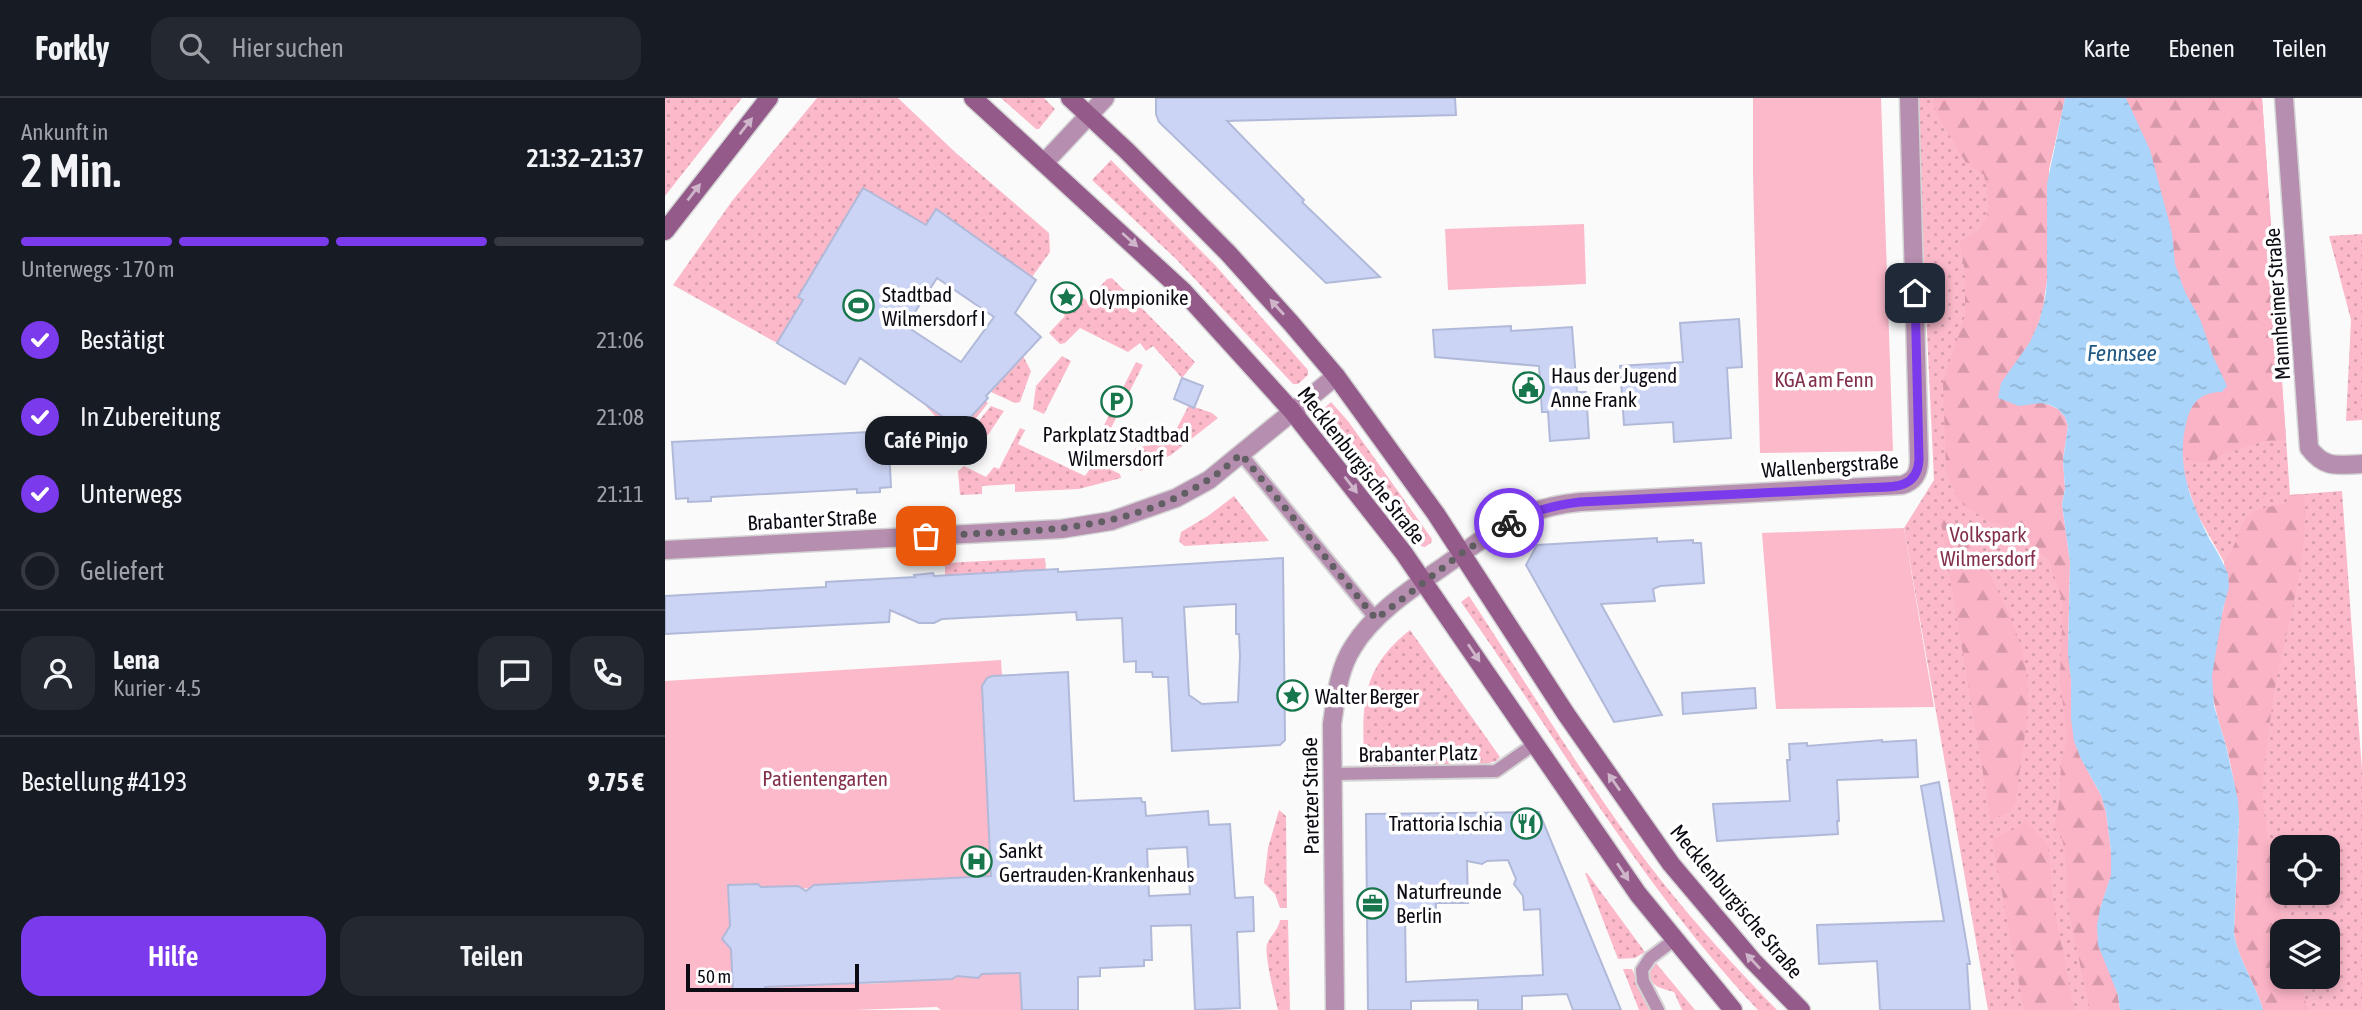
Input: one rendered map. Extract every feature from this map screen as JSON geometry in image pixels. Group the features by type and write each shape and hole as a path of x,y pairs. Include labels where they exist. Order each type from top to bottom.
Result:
{"main road":[{"path":"665,231 769,98"},
{"name":"Mecklenburgische Straße","path":"974,98 1184,292 1292,411 1424,581 1638,894 1733,1010"},
{"name":"Mecklenburgische Straße","path":"1070,98 1228,253 1336,376 1389,446 1566,714 1671,864 1753,961 1801,1010"}],"street":[{"path":"1044,163 1105,98"},
{"name":"Wallenbergstraße","path":"1462,553 1525,515 1553,505 1902,485 1910,482 1919,469 1919,460 1909,98"},
{"name":"Mannheimer Straße","path":"2284,98 2309,448 2319,460 2332,465 2362,464"},
{"name":"Brabanter Straße","path":"665,550 1070,528 1111,521 1176,498 1209,480 1336,376"},
{"name":"Paretzer Straße","path":"1335,1010 1332,724 1336,690 1353,645 1376,619 1462,553"}],"lane":[{"path":"1241,454 1376,619"},
{"name":"Brabanter Platz","path":"1333,774 1496,771 1536,743"},
{"path":"1658,1010 1643,981 1642,971 1650,958 1674,940"}],"green space":[{"path":"665,98 742,98 665,196"},
{"path":"817,98 898,98 956,153 1049,233 1050,252 1032,277 937,209 926,225 863,188 798,297 803,300 777,343 673,285 732,201"},
{"path":"1001,98 1044,98 1055,109 1039,129 1036,129"},
{"name":"KGA am Fenn","path":"1753,98 1881,98 1893,451 1760,453"},
{"name":"Volkspark Wilmersdorf","path":"1916,98 2065,98 2049,169 2041,403 2100,909 2120,1010 1988,1010 1904,528 1934,480"},
{"path":"1934,98 2065,98 2049,169 2047,281 2043,301 2035,329 2026,347 2001,383 2058,409 2068,426 2063,459 2065,489 2062,504 2070,562 2068,655 2074,741 2101,795 2106,812 2111,876 2100,909 2097,925 2098,945 2118,995 2120,1010 2090,1010 2068,904 2065,853 2055,826 2060,796 2061,763 2067,738 2060,680 2063,602 2049,560 2013,528 1990,522 1959,502 1946,471 1943,381 1965,316 1965,274 1960,241 1979,229 1984,222 1988,197 1984,175 1966,163 1938,116"},
{"path":"2126,98 2262,98 2290,495 2342,491 2362,771 2362,1010 2263,1010 2224,562 2197,514 2184,475"},
{"path":"2126,98 2262,98 2286,440 2264,441 2223,454 2210,462 2195,462 2182,455 2186,423 2194,405 2200,398 2222,392 2227,386 2175,264 2172,233 2150,151"},
{"path":"1111,160 1215,265 1308,370 1308,375 1298,384 1293,384 1176,259 1092,180"},
{"path":"1584,224 1586,284 1448,290 1445,229"},
{"path":"2362,234 2362,420 2346,421 2351,320 2329,236"},
{"path":"1112,278 1195,362 1182,378 1153,346 1146,351 1140,343 1128,352 1080,328 1065,343 1060,344 1049,333 1065,316 1061,310 1076,292 1087,301 1107,279"},
{"path":"1023,356 1031,371 1020,402 1015,403 991,392"},
{"path":"1062,356 1071,361 1044,414 1033,409 1036,386"},
{"path":"1136,362 1143,365 1107,436 1100,433"},
{"path":"986,401 988,403 963,435 955,438 925,405 926,403 960,429"},
{"path":"1331,402 1348,421 1432,539 1431,543 1425,547 1421,546 1320,416 1320,412"},
{"path":"1189,405 1212,413 1218,418 1171,455 1140,471 1135,448 1149,445 1152,439 1168,445"},
{"path":"991,406 1004,411 988,435 977,433 971,448 958,455 955,442 964,439"},
{"path":"1020,428 1025,430 1018,444 1085,476 1095,462 1120,474 1121,478 1079,489 1015,492 1015,484 982,486 982,494 960,495 958,471 964,466 986,477 994,467 999,469"},
{"path":"2304,494 2303,546 2273,699 2263,799 2270,854 2270,905 2279,905 2282,919 2270,919 2270,989 2302,989 2308,1010 2263,1010 2234,932 2239,818 2229,757 2214,703 2212,674 2228,586 2224,562 2248,516 2268,507 2286,504 2290,495"},
{"path":"1234,496 1269,541 1184,546 1179,541 1181,532"},
{"path":"1940,517 1972,547 1992,580 2017,635 2026,670 2028,703 2015,804 2009,812 1991,820"},
{"path":"1904,528 1934,707 1776,709 1762,533"},
{"path":"1045,558 1046,570 945,575 945,563"},
{"path":"1469,596 1586,776 1635,845 1702,930 1777,1010 1758,1010 1676,914 1602,812 1461,602"},
{"path":"1410,630 1500,757 1496,761 1486,764 1364,767 1364,708 1372,676 1393,645"},
{"name":"Patientengarten","path":"1001,660 1002,675 987,678 982,686 1018,917 880,881 814,885 812,888 800,889 798,886 789,886 788,889 763,887 762,891 759,891 758,884 729,885 730,931 724,936 724,941 731,945 734,991 762,990 764,983 768,987 791,982 793,986 803,985 804,981 861,984 916,977 918,980 952,979 954,975 978,978 980,974 996,974 1019,936 1022,1010 941,1010 937,1007 665,1010 665,681"},
{"path":"1279,810 1286,816 1287,908 1280,908 1275,894 1264,883 1268,848"},
{"path":"2025,820 2048,845 2053,902 2074,1010 2024,1010 1992,839 2019,827"},
{"path":"1585,873 1645,952 1635,958 1618,959"},
{"path":"1280,920 1288,920 1290,1010 1278,1010 1267,957 1267,944"},
{"path":"1656,963 1695,1010 1682,1010 1674,992 1654,984 1649,972"},
{"path":"1623,969 1632,969 1650,1010 1639,1010"}],"water":[{"name":"Fennsee","path":"2065,98 2126,98 2150,150 2172,233 2175,264 2227,386 2222,392 2203,396 2195,403 2187,420 2183,451 2191,496 2228,574 2229,587 2212,676 2214,706 2238,800 2234,932 2239,952 2263,1010 2120,1010 2118,995 2098,945 2097,925 2111,875 2111,851 2101,795 2081,759 2074,741 2071,719 2068,655 2070,562 2062,504 2065,489 2063,460 2068,426 2065,417 2050,405 2041,403 2019,406 1998,398 2001,383 2030,342 2045,299 2047,184"}],"building":[{"path":"1156,98 1455,98 1456,115 1227,121 1304,200 1302,202 1380,277 1326,283 1159,122"},
{"name":"Stadtbad Wilmersdorf I","path":"863,188 926,225 936,209 1036,280 1015,313 1041,337 986,396 988,398 960,429 860,358 845,384 777,343 803,300 798,297","holes":["937,278 994,317 961,362 906,326"]},
{"path":"1739,319 1742,367 1727,368 1731,438 1674,442 1673,422 1624,425 1620,366 1683,362 1680,323"},
{"path":"1511,326 1511,331 1572,327 1577,392 1586,392 1589,438 1550,441 1548,412 1542,412 1539,366 1435,357 1433,330"},
{"path":"1182,378 1203,386 1194,408 1174,399"},
{"path":"888,431 891,487 880,488 880,492 857,493 857,489 711,497 711,501 688,502 688,498 676,499 672,442"},
{"path":"1657,538 1657,542 1693,540 1693,543 1701,543 1704,583 1660,586 1653,589 1655,601 1601,604 1662,715 1614,722 1526,565 1537,545"},
{"path":"1283,558 1285,740 1280,745 1172,751 1168,677 1153,677 1152,672 1136,672 1136,661 1124,662 1122,618 1077,620 1076,612 942,619 934,623 919,623 890,610 889,622 665,634 665,596 826,587 826,582 915,577 914,575 933,573 934,576 1058,569 1058,572","holes":["1236,604 1236,634 1239,634 1240,656 1238,702 1202,704 1189,695 1184,607"]},
{"path":"1068,672 1074,801 1141,798 1142,802 1145,802 1146,816 1208,811 1209,825 1230,824 1235,898 1253,897 1254,931 1237,932 1240,1008 1195,1010 1191,925 1151,926 1152,960 1144,960 1144,966 1100,968 1100,976 1078,977 1078,1010 1022,1010 1020,973 982,974 978,978 957,976 952,979 765,987 763,990 733,991 731,949 722,939 730,926 728,885 798,886 806,891 814,885 991,876 982,686 987,678","holes":["1187,847 1190,894 1149,896 1147,849"]},
{"path":"1755,688 1756,708 1683,714 1682,693"},
{"path":"1916,740 1918,777 1837,780 1838,834 1717,841 1713,804 1790,801 1787,760 1790,760 1789,744 1807,743 1807,746"},
{"path":"1939,782 1970,964 1967,964 1970,1010 1880,1010 1877,961 1819,964 1817,925 1944,921 1921,786"},
{"path":"1539,812 1621,1010 1573,1010 1567,994 1522,996 1522,1010 1478,1010 1478,1000 1411,1001 1411,1010 1368,1010 1366,814","holes":["1508,860 1516,879 1514,884 1523,896 1524,910 1540,909 1543,975 1406,982 1405,916 1436,915 1436,903 1468,903 1467,861 1482,864 1487,861"]}],"way so far":[{"path":"926,536 1070,528 1111,521 1176,498 1209,480 1241,454 1376,619 1462,553 1509,523"}],"place":[{"name":"Olympionike","path":"1066,297"},
{"name":"Stadtbad Wilmersdorf I","path":"859,306"},
{"name":"Haus der Jugend Anne Frank","path":"1528,387"},
{"name":"Parkplatz Stadtbad Wilmersdorf","path":"1116,402"},
{"name":"Café Pinjo","path":"926,536"},
{"name":"Walter Berger","path":"1292,696"},
{"name":"Trattoria Ischia","path":"1526,823"},
{"name":"Sankt Gertrauden-Krankenhaus","path":"976,862"},
{"name":"Naturfreunde Berlin","path":"1373,903"}],"route":[{"path":"1509,523 1553,505 1580,502 1861,488 1910,482 1919,469 1915,293"}]}
